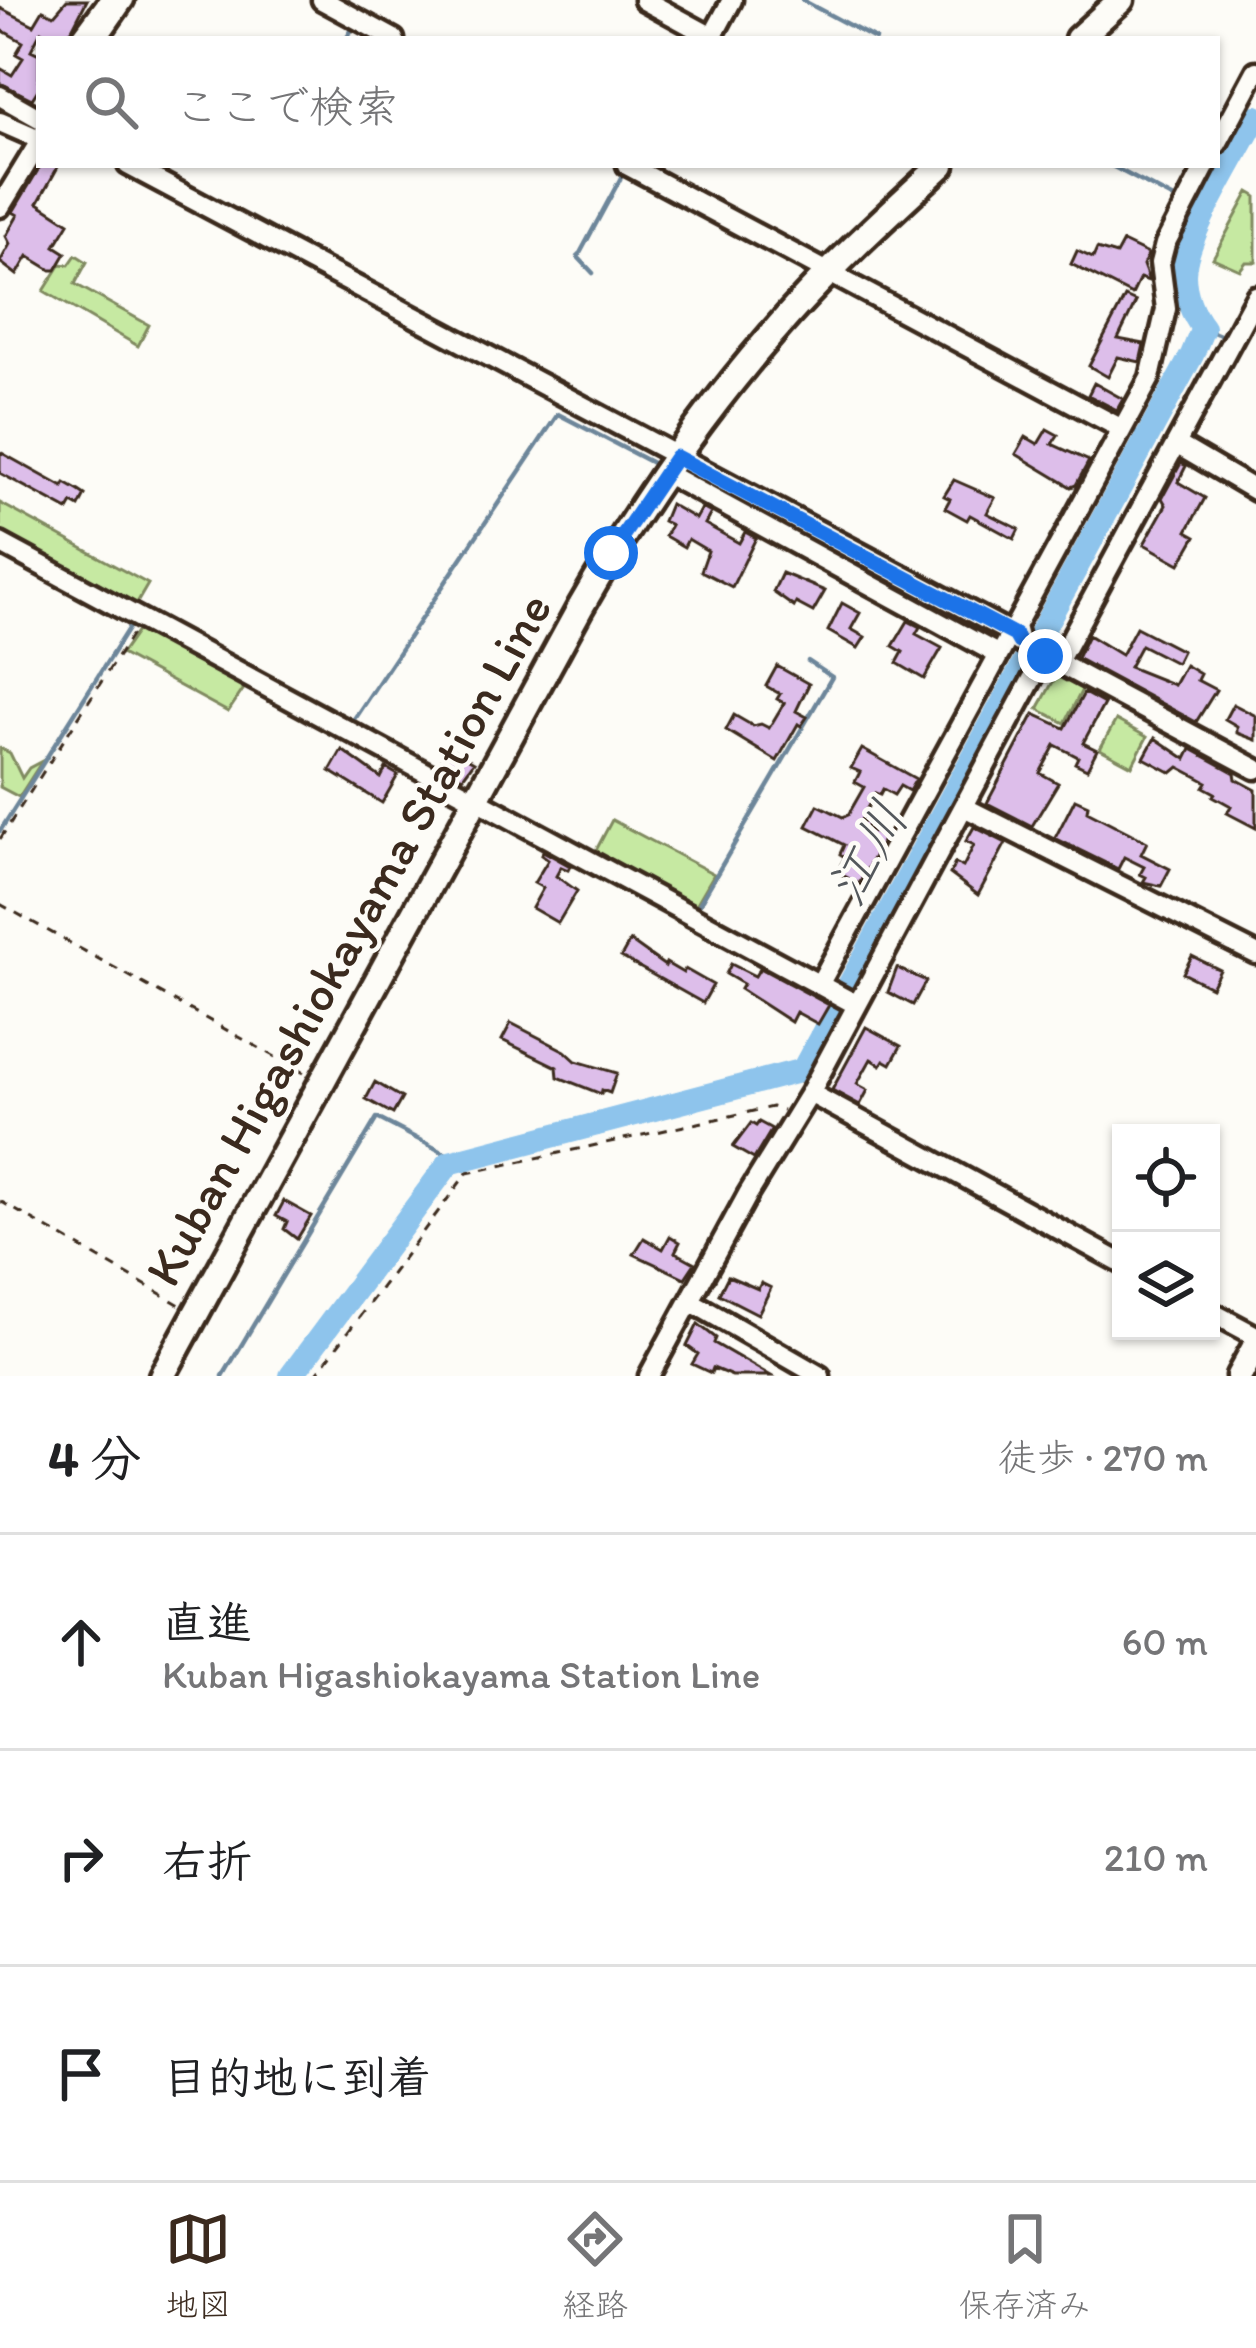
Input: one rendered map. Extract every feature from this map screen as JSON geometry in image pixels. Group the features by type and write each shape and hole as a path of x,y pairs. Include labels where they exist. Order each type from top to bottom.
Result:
{"main road":[{"path":"1081,36 1121,0"},
{"name":"Kuban Higashiokayama Station Line","path":"162,1376 611,553 670,465 770,336 828,272 939,168"},
{"path":"1239,1376 1256,1340"}],"street":[{"path":"82,36 109,0"},
{"path":"99,36 124,0"},
{"path":"322,0 388,36"},
{"path":"644,0 709,36 732,0"},
{"path":"1220,138 1256,70"},
{"path":"0,96 28,123 28,167 0,207"},
{"path":"133,168 1008,646 1048,657 1256,769"},
{"path":"637,168 1122,429"},
{"path":"823,985 1150,378 1166,309 1160,263 1204,168"},
{"path":"650,1376 695,1304 795,1117 816,1096 857,1005 969,809 1048,657 1176,444 1256,296"},
{"path":"1176,444 1256,491"},
{"path":"0,543 857,1005"},
{"path":"969,809 1256,954"},
{"path":"816,1096 1112,1258"},
{"path":"695,1304 820,1376"},
{"path":"1220,1318 1256,1340"}],"path":[{"path":"0,839 142,618"},
{"path":"0,904 322,1082"},
{"path":"315,1376 467,1173 772,1107 795,1117"},
{"path":"0,1201 196,1314"}],"green space":[{"path":"1249,192 1256,196 1256,262 1246,262 1240,270 1213,258"},
{"path":"76,255 87,262 75,284 149,325 138,346 44,291 61,264 69,265"},
{"path":"0,503 148,584 134,608 0,536"},
{"path":"142,624 249,681 228,712 121,654"},
{"path":"1060,669 1085,684 1065,723 1038,709"},
{"path":"1116,720 1147,737 1132,766 1100,749"},
{"path":"0,748 10,753 22,778 42,761 19,797 0,787"},
{"path":"612,820 714,874 693,910 593,856"}],"building":[{"path":"67,0 87,0 69,36 41,31 36,36 31,50 36,52 32,99 0,83 0,68 12,75 23,58 16,54 23,42 0,29 0,8 34,25 43,10 54,15"},
{"path":"39,168 57,168 38,203 69,223 55,246 66,253 56,270 28,256 17,275 0,262 10,244 6,236 18,215 13,212"},
{"path":"1123,242 1148,254 1143,265 1149,281 1140,278 1132,295 1071,264 1077,251 1093,258 1097,249 1116,255"},
{"path":"1125,297 1136,302 1118,339 1144,344 1140,362 1118,357 1108,377 1089,366"},
{"path":"1094,383 1123,399 1117,410 1088,395"},
{"path":"1047,429 1058,435 1052,444 1089,461 1076,485 1071,487 1016,454 1026,437 1038,444"},
{"path":"0,452 85,495 79,507 72,503 68,510 0,473"},
{"path":"1181,463 1186,466 1178,482 1205,498 1187,531 1196,536 1180,564 1144,544 1166,505 1162,498"},
{"path":"954,480 995,498 987,513 1019,529 1014,539 970,515 967,520 945,508 950,499 944,496"},
{"path":"670,504 696,519 702,508 711,513 705,524 739,543 745,532 756,538 732,587 701,571 708,551 688,539 684,547 665,536 671,525 663,521"},
{"path":"782,573 825,591 813,612 796,603 794,607 773,592"},
{"path":"842,603 860,613 851,629 865,637 858,648 828,631"},
{"path":"908,621 920,627 916,634 942,648 924,679 897,663 903,652 893,646"},
{"path":"1136,627 1182,651 1176,663 1141,645 1129,667 1174,685 1185,665 1200,674 1197,680 1216,690 1196,722 1077,658 1088,635 1121,655"},
{"path":"777,666 809,684 796,711 807,717 777,761 726,730 734,715 753,726 769,728 784,703 777,699 780,694 766,686"},
{"path":"1084,693 1104,704 1083,743 1097,750 1087,769 1075,763 1078,757 1055,745 1040,773 1058,783 1032,826 987,803 1034,714 1065,728"},
{"path":"1233,704 1256,716 1256,740 1237,733 1237,726 1225,719"},
{"path":"1155,738 1186,759 1191,749 1256,790 1256,828 1227,813 1231,806 1204,787 1207,782 1179,767 1172,773 1144,758"},
{"path":"448,747 474,762 463,777 439,765"},
{"path":"862,749 916,779 909,791 900,786 894,795 883,789 880,795 875,793 861,820 884,838 859,884 837,872 845,857 840,854 844,845 807,826 818,805 848,815 864,787 855,782 860,772 851,768"},
{"path":"342,750 381,778 386,768 398,775 382,803 330,771"},
{"path":"1075,799 1088,805 1087,811 1147,842 1141,854 1170,869 1161,886 1143,882 1144,867 1124,857 1118,869 1055,838"},
{"path":"974,827 1006,843 978,895 950,874 955,863 963,867 974,845 966,841"},
{"path":"543,851 570,866 568,870 561,867 556,876 577,891 558,923 532,908 543,888 534,883 548,860 541,855"},
{"path":"630,941 665,966 683,973 685,969 713,985 703,1003 621,957"},
{"path":"1192,956 1220,970 1211,987 1183,973"},
{"path":"731,964 755,976 760,968 829,1005 818,1024 796,1012 791,1022 740,989 743,984 726,974"},
{"path":"897,968 926,981 913,1005 888,992"},
{"path":"511,1023 576,1061 617,1073 610,1093 602,1090 601,1094 558,1077 557,1067 502,1040"},
{"path":"866,1027 901,1046 891,1064 871,1059 857,1084 868,1090 860,1105 832,1090"},
{"path":"375,1082 402,1098 393,1114 366,1099"},
{"path":"751,1123 772,1129 754,1159 733,1147"},
{"path":"284,1201 311,1216 297,1239 284,1229 287,1222 276,1216"},
{"path":"670,1236 680,1242 675,1252 695,1263 685,1278 634,1254 644,1238 663,1249"},
{"path":"728,1276 758,1289 761,1283 771,1288 758,1314 719,1294"},
{"path":"698,1324 716,1338 714,1343 771,1376 732,1376 713,1368 711,1373 692,1364 698,1354 687,1346"}],"waterway":[{"path":"802,0 869,36"},
{"path":"348,36 351,31"},
{"name":"江川","path":"291,1376 449,1163 803,1070 1192,355 1203,328 1187,296 1187,258 1202,217 1256,117"},
{"path":"1116,168 1180,202"},
{"path":"593,273 578,257 625,170"},
{"path":"1192,209 1205,216"},
{"path":"1203,328 1225,337"},
{"path":"350,725 558,414 658,466"},
{"path":"1131,430 1147,439"},
{"path":"0,831 131,624"},
{"path":"694,913 832,677 808,661"},
{"path":"1001,757 1048,670"},
{"path":"713,1276 810,1110"},
{"path":"223,1376 377,1118 458,1160"}],"route":[{"path":"611,553 676,457 1015,635 1045,656"}]}
